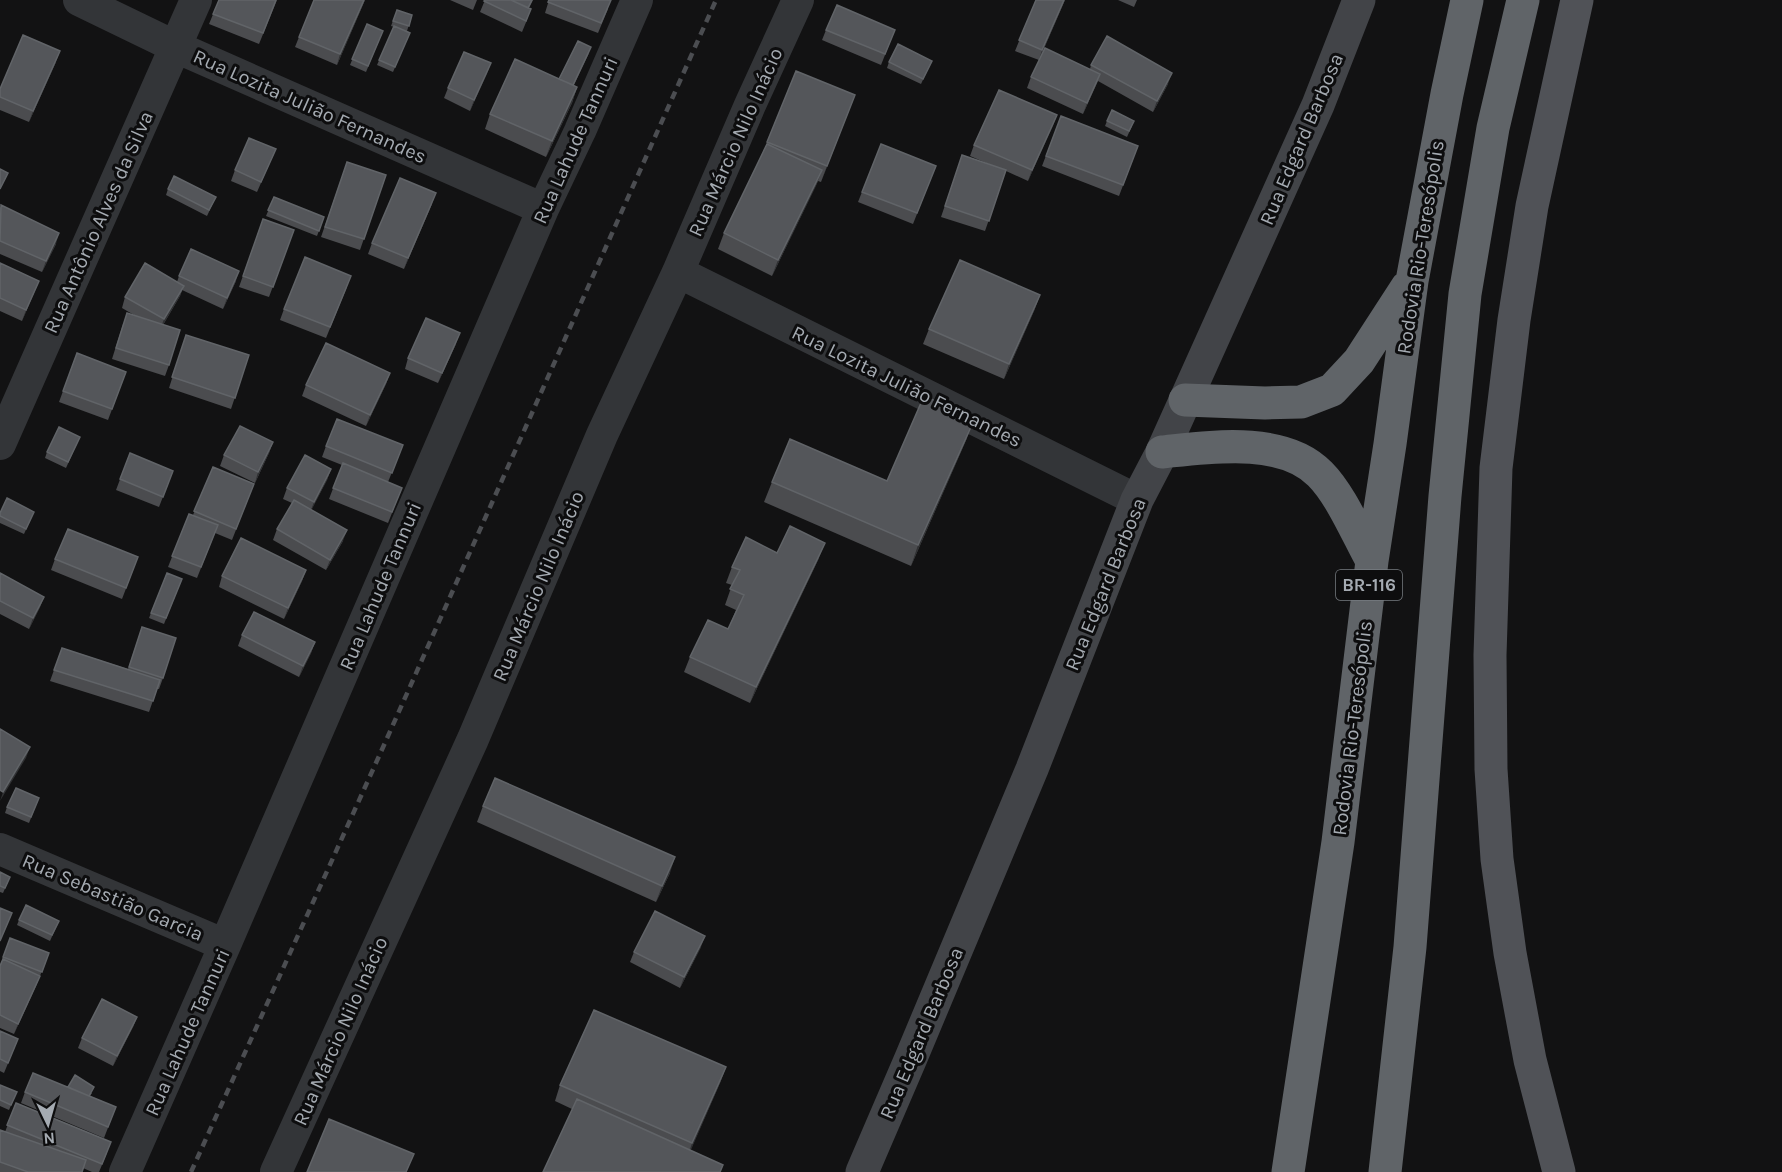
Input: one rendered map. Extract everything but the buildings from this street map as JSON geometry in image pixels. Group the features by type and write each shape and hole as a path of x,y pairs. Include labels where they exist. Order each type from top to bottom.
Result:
{"highway":[{"name":"Rodovia Rio-Teresópolis","path":"1288,1172 1338,842 1372,561 1412,281 1467,0"},
{"path":"1385,1172 1410,947 1444,496 1465,294 1493,128 1523,0"},
{"path":"1185,400 1254,403 1301,402 1332,390 1359,361 1412,281"},
{"path":"1162,452 1243,447 1271,450 1303,461 1320,474 1335,493 1372,561"}],"main road":[{"path":"1558,1172 1530,1059 1510,953 1499,871 1491,768 1490,655 1496,468 1514,320 1532,206 1577,0"}],"street":[{"name":"Rua Lozita Julião Fernandes","path":"79,0 176,47 543,209"},
{"name":"Rua Antônio Alves da Silva","path":"0,444 196,0"},
{"name":"Rua Lahude Tannuri","path":"124,1172 225,945 543,209 637,0"},
{"name":"Rua Márcio Nilo Inácio","path":"276,1172 473,739 602,435 678,272 798,0"},
{"name":"Rua Edgard Barbosa","path":"862,1172 1032,769 1137,501 1162,452 1318,105 1359,0"},
{"name":"Rua Lozita Julião Fernandes","path":"678,272 1137,501"},
{"name":"Rua Sebastião Garcia","path":"0,849 225,945"}],"railway":[{"path":"191,1172 716,0"}]}
